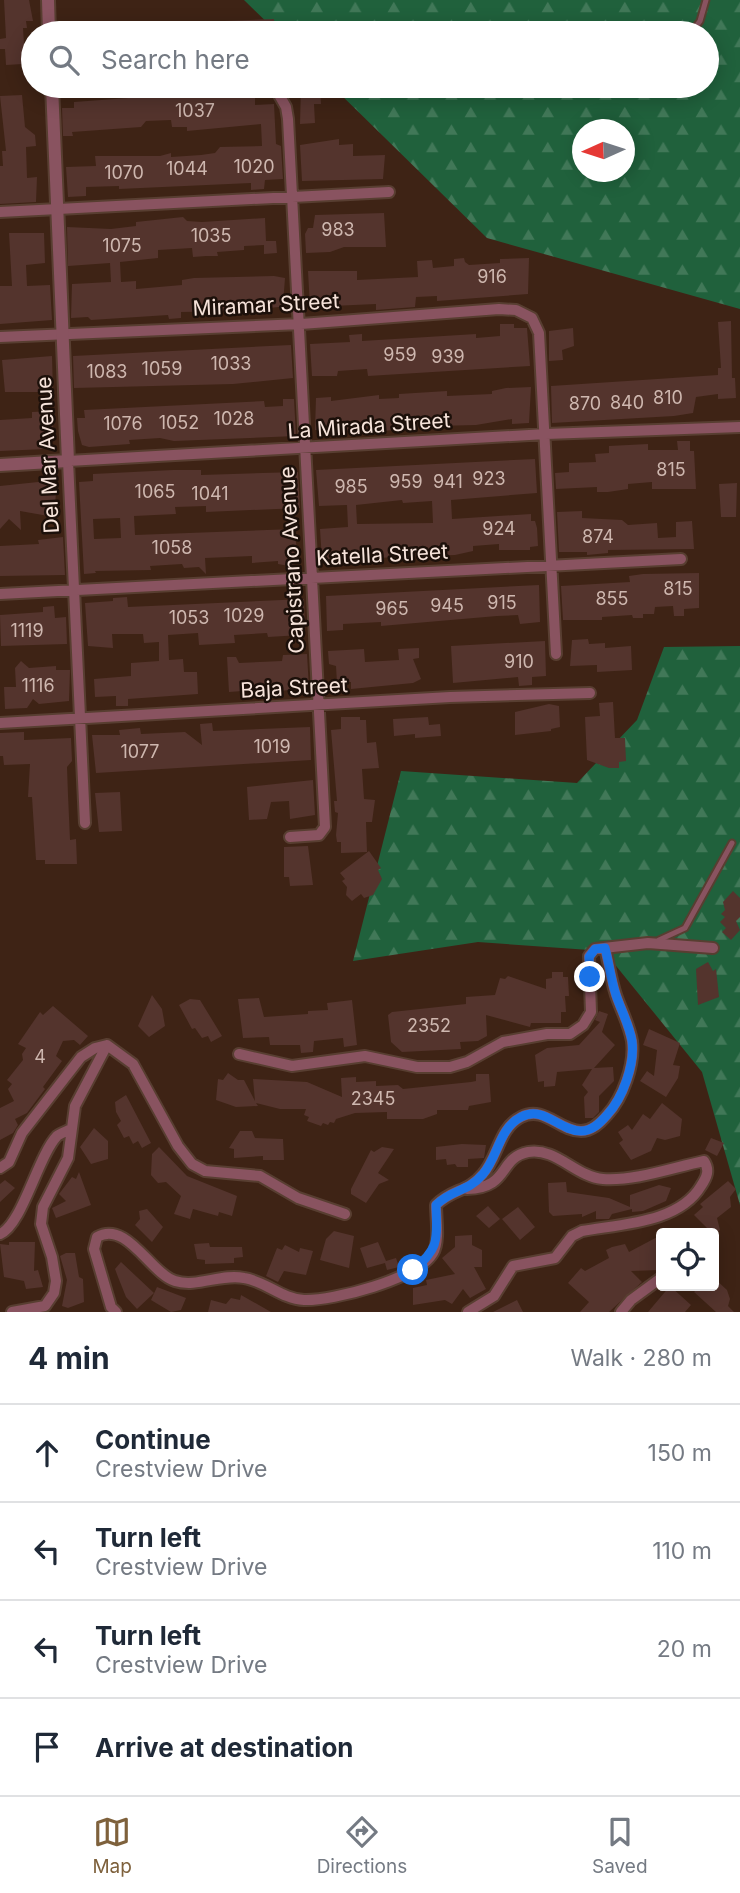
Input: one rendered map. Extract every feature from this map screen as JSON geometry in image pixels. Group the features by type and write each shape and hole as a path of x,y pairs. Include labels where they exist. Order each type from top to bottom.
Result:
{"street":[{"path":"48,0 49,21"},
{"name":"Del Mar Avenue","path":"52,98 85,823"},
{"name":"Capistrano Avenue","path":"281,98 286,107 300,324 325,827 319,835 290,837"},
{"path":"0,212 389,192"},
{"name":"Miramar Street","path":"0,337 62,332 300,324 516,310 532,318 539,333 546,434"},
{"name":"La Mirada Street","path":"0,465 546,434 740,427"},
{"path":"546,434 556,654"},
{"name":"Katella Street","path":"0,594 681,559"},
{"name":"Baja Street","path":"0,723 590,693"},
{"path":"239,1055 292,1066 365,1056 417,1067 450,1067 467,1062 503,1042 547,1034 570,1034 583,1025 591,1012 589,957 595,949 648,943 713,948"},
{"path":"467,1189 485,1173 509,1125 522,1116 537,1113 578,1131 599,1125 614,1109 626,1080 632,1042 616,994 605,948"},
{"path":"0,1310 11,1312 45,1306 54,1293 52,1257 41,1224 43,1207 68,1158 75,1106 107,1045"},
{"path":"0,1168 9,1162 22,1133 81,1057 95,1048 107,1045"},
{"path":"107,1045 133,1064 178,1146 192,1164 205,1171 260,1176 298,1198 345,1214"},
{"path":"0,1234 13,1224 24,1196 57,1136 72,1128"},
{"path":"116,1312 111,1307 94,1249 97,1237 102,1234 111,1233 127,1241 164,1277 178,1282 245,1278 303,1300 338,1296 373,1287 413,1270 433,1254 437,1237 436,1205 448,1193 485,1189 495,1184 511,1162 529,1152 544,1152 600,1179 631,1178 704,1161 707,1177 695,1196 656,1218 582,1231 572,1236 555,1258 513,1266 494,1296 468,1312"},
{"path":"621,1312 631,1300 656,1282"}],"lane":[{"path":"701,21 706,0"},
{"path":"648,943 675,935 685,928 732,843"}],"green space":[{"path":"244,0 740,0 740,309 487,238 344,98 719,98 719,21 266,21"},
{"path":"740,646 740,1205 702,1072 604,951 478,942 353,961 401,771 577,783 637,720 664,647"}],"building":[{"path":"4,0 29,0 33,21 21,21 21,64 6,65 5,49 0,49 0,39 6,38"},
{"path":"274,19 274,21 223,21"},
{"path":"21,95 25,127 35,135 36,146 26,147 27,178 37,177 36,202 0,204 0,166 3,166 2,151 6,151 0,96"},
{"path":"128,98 255,98 255,105 274,104 276,144 281,146 283,179 265,180 264,189 251,190 251,183 119,189 119,186 86,187 86,196 68,197 66,167 96,166 95,156 160,156 171,153 171,157 215,153 220,147 262,146 261,124 187,131 187,127 172,127 171,120 146,121 141,127 72,132 73,136 63,136 62,108 74,108 74,102"},
{"path":"301,98 321,98 321,104 314,104 315,123 300,124"},
{"path":"339,139 339,145 353,144 353,156 385,155 383,179 302,181 300,145"},
{"path":"384,213 386,247 344,247 330,252 306,253 305,234 308,228 313,228 315,215"},
{"path":"183,217 187,221 202,222 265,218 266,241 276,241 277,253 264,254 264,245 217,252 218,256 193,257 192,248 158,250 158,258 120,262 121,282 136,281 136,289 182,285 182,280 194,278 274,276 285,278 283,304 279,307 233,311 181,312 181,318 169,319 168,315 91,320 88,317 71,318 72,284 111,282 110,263 68,266 67,227 111,229 136,226 136,222"},
{"path":"9,233 44,233 45,263 26,265 27,286 50,285 52,320 0,324 0,286 12,286"},
{"path":"464,258 469,265 500,263 500,259 529,258 528,294 437,301 437,296 416,297 415,307 376,310 376,304 310,307 308,271 357,271 357,280 418,277 417,261 432,260 433,268 454,266 454,259"},
{"path":"731,321 732,378 735,378 736,398 718,399 718,394 696,397 693,413 674,416 552,423 551,386 718,375 718,368 721,368 718,322"},
{"path":"500,324 527,328 530,366 368,376 367,369 338,371 337,376 312,376 310,344 350,342 349,335 362,334 362,341 476,334 476,338 500,336"},
{"path":"573,328 574,346 562,350 563,360 549,361 549,331"},
{"path":"291,345 293,378 233,384 74,388 73,356"},
{"path":"52,356 53,392 5,392 2,360"},
{"path":"531,387 529,423 512,424 512,419 476,425 395,427 395,430 381,431 315,430 316,398 331,397 331,401 379,395 379,399 399,398 399,394 447,391 447,396 492,394 492,391 506,388"},
{"path":"283,399 294,399 296,436 174,441 160,438 129,440 130,444 89,447 82,445 78,431 77,418 85,418 84,410 264,401 265,407 283,406"},
{"path":"52,411 54,438 50,438 46,449 0,451 0,420 32,418 32,412"},
{"path":"677,441 690,441 690,451 694,451 696,489 652,489 652,482 628,484 628,489 608,492 597,492 597,487 556,489 555,473 569,472 569,463 596,462 595,454 609,453 609,446 648,444 648,450 678,450"},
{"path":"535,459 537,493 451,500 452,519 531,514 531,521 535,521 537,528 538,546 530,547 530,550 499,550 499,544 473,546 473,551 455,555 322,560 320,529 348,527 347,505 319,506 316,470","holes":["402,500 403,503 432,501 433,523 357,524 356,505"]},
{"path":"173,470 201,470 201,475 298,472 300,508 206,512 206,506 175,507 176,514 134,516 135,535 294,529 299,563 289,566 278,564 278,561 252,563 252,556 205,558 206,574 199,567 184,568 182,564 150,566 151,570 95,571 96,573 84,574 79,482 93,481 93,474","holes":["120,518 121,538 94,539 93,519"]},
{"path":"57,480 54,517 20,511 21,530 9,519 0,529 0,486"},
{"path":"737,483 736,517 721,517 719,484"},
{"path":"582,511 582,518 622,520 628,525 657,523 658,538 676,537 676,522 692,521 694,549 608,550 608,553 587,555 587,552 559,552 557,512"},
{"path":"63,537 65,575 0,576 0,546 39,544 38,540"},
{"path":"699,573 699,608 684,609 684,616 674,616 673,606 655,607 654,614 643,614 643,618 633,618 632,615 602,617 602,620 563,620 561,586 630,582 629,576 643,574"},
{"path":"539,585 540,622 520,624 518,615 381,626 381,622 343,624 343,630 327,631 326,596"},
{"path":"127,597 128,607 304,599 305,630 301,635 234,635 235,643 199,645 198,633 168,635 169,660 183,659 184,672 197,672 198,694 128,699 128,706 116,706 116,696 95,697 94,679 131,676 131,663 159,661 159,642 144,643 143,634 112,634 113,648 88,646 85,603"},
{"path":"54,606 55,618 66,617 67,644 1,646 0,615 43,612 43,607"},
{"path":"588,639 589,644 605,643 605,648 631,646 632,670 597,672 597,665 570,666 572,640"},
{"path":"545,641 546,676 532,677 532,685 519,686 518,677 453,683 451,646"},
{"path":"419,648 419,658 413,659 421,679 413,683 351,689 351,682 337,683 336,666 329,664 328,651 364,649 365,662 399,660 398,649"},
{"path":"307,654 309,688 280,691 280,697 269,697 269,693 259,694 257,690 229,692 227,657 236,657 239,663 282,661 283,655"},
{"path":"21,661 29,668 56,666 56,670 70,670 69,701 39,704 33,699 27,708 5,709 4,687 16,687 15,668"},
{"path":"613,702 615,738 625,738 626,761 619,762 619,768 609,768 587,760 585,717 600,716 599,703"},
{"path":"549,704 559,706 560,727 551,731 515,735 515,712"},
{"path":"341,717 360,717 360,720 366,720 367,743 376,742 379,768 362,769 364,799 375,800 372,822 366,822 367,852 341,853 341,842 337,842 338,813 335,812 334,801 337,801 331,730 341,729"},
{"path":"428,717 429,725 440,724 441,736 394,736 393,719"},
{"path":"212,723 213,731 310,727 311,760 96,773 92,735 120,735 119,730 140,728 141,734 185,732 202,745 200,724"},
{"path":"24,732 24,740 71,738 72,761 67,767 70,840 76,839 77,864 45,864 45,860 36,860 32,797 28,797 30,764 4,765 3,756 0,756 0,733"},
{"path":"313,780 315,815 290,819 289,801 271,802 267,819 249,820 247,787"},
{"path":"120,792 122,831 99,832 95,793"},
{"path":"308,846 313,885 290,886 289,877 284,877 284,847"},
{"path":"369,851 381,868 378,870 382,879 373,895 364,898 361,894 352,901 346,895 347,887 342,881 345,879 340,873"},
{"path":"733,891 740,898 740,917 736,921 740,930 731,940 722,932 726,928 720,922 725,917 721,914 725,910 723,902"},
{"path":"708,962 713,971 716,969 719,997 698,1005 696,969"},
{"path":"552,972 563,972 563,977 568,977 569,996 565,996 566,1012 561,1012 561,1023 531,1023 530,1027 486,1015 487,1036 478,1041 460,1042 461,1049 402,1052 391,1042 388,1015 392,1012 466,1004 466,997 495,995 500,978 505,979 508,976 546,989 546,979 552,978"},
{"path":"152,995 162,1009 165,1026 149,1037 138,1026"},
{"path":"259,998 264,1017 308,1014 308,1011 328,1010 327,1003 352,1000 357,1045 344,1047 343,1038 314,1041 313,1052 301,1053 300,1045 270,1045 269,1037 243,1038 238,999"},
{"path":"190,999 200,1000 222,1036 211,1042 208,1036 202,1038 195,1028 192,1029 179,1005"},
{"path":"53,1006 88,1036 80,1045 74,1040 63,1041 56,1056 62,1061 43,1087 45,1089 27,1113 15,1119 18,1125 13,1133 0,1140 0,1108 14,1101 8,1089 12,1084 7,1080 23,1060 22,1054 26,1048 18,1044 40,1012 43,1015"},
{"path":"599,1011 608,1014 602,1032 615,1045 594,1068 613,1067 614,1081 599,1096 599,1112 593,1118 585,1118 584,1097 588,1092 582,1085 592,1069 557,1072 555,1086 544,1087 544,1081 538,1082 535,1055 547,1048 579,1045 600,1022 595,1020"},
{"path":"649,1029 680,1043 673,1065 680,1066 678,1078 666,1097 640,1081 647,1071 654,1076 657,1050 643,1045"},
{"path":"228,1073 238,1080 244,1080 255,1101 253,1079 307,1082 342,1097 341,1078 356,1077 356,1082 376,1081 376,1086 398,1085 403,1089 471,1082 476,1081 476,1074 489,1074 491,1102 469,1106 468,1110 437,1110 437,1114 423,1119 387,1119 387,1112 355,1113 321,1126 307,1121 309,1117 304,1115 306,1109 280,1109 256,1103 258,1106 236,1107 216,1100 218,1079 223,1080"},
{"path":"126,1095 151,1143 142,1148 138,1141 133,1144 129,1136 124,1138 117,1125 121,1121 115,1102"},
{"path":"662,1103 682,1119 680,1136 665,1140 657,1138 651,1151 631,1160 619,1143 623,1140 618,1132 628,1125 632,1130 643,1114 650,1119"},
{"path":"94,1128 108,1141 108,1159 91,1164 80,1147"},
{"path":"240,1131 252,1131 255,1138 283,1139 284,1160 263,1160 263,1156 234,1158 234,1149 229,1148"},
{"path":"711,1138 724,1143 717,1156 705,1150"},
{"path":"486,1145 484,1158 468,1159 468,1167 447,1165 446,1159 436,1160 436,1147"},
{"path":"159,1147 187,1176 237,1196 232,1216 219,1212 218,1216 193,1209 190,1219 174,1214 181,1196 166,1182 158,1183 151,1175 152,1154"},
{"path":"382,1147 394,1149 378,1173 389,1180 379,1184 366,1203 351,1194 351,1189 371,1150 374,1152"},
{"path":"79,1172 91,1205 56,1218 52,1208 66,1201 59,1194 72,1177 76,1179"},
{"path":"5,1180 15,1188 0,1202 0,1184"},
{"path":"728,1181 736,1189 730,1197 731,1207 717,1218 720,1230 719,1231 719,1228 707,1228 694,1215 703,1207 700,1204"},
{"path":"566,1182 567,1192 609,1198 630,1207 630,1195 659,1185 671,1188 666,1201 643,1211 632,1212 632,1209 612,1214 609,1219 596,1219 596,1211 582,1217 582,1214 553,1216 549,1212 548,1183"},
{"path":"488,1206 500,1219 489,1228 476,1216"},
{"path":"518,1207 535,1227 520,1240 502,1219"},
{"path":"147,1209 163,1227 152,1242 135,1225 140,1219 139,1211"},
{"path":"334,1231 354,1236 349,1268 320,1260 326,1239"},
{"path":"472,1235 472,1245 482,1250 482,1267 474,1267 486,1289 470,1298 463,1289 452,1304 445,1300 413,1305 413,1288 427,1285 426,1280 455,1274 442,1258 455,1247 455,1236"},
{"path":"656,1238 656,1270 631,1271 642,1282 609,1312 580,1312 589,1302 568,1283 581,1268 585,1271 609,1258 606,1250 625,1244 629,1252"},
{"path":"9,1242 35,1242 34,1271 38,1270 43,1287 26,1289 24,1281 4,1277 0,1244 9,1245"},
{"path":"378,1242 386,1261 396,1258 399,1267 387,1270 385,1263 367,1268 360,1248"},
{"path":"209,1243 210,1247 242,1247 243,1257 234,1258 234,1263 205,1264 205,1260 197,1259 194,1244"},
{"path":"285,1245 299,1252 300,1248 313,1251 306,1275 284,1271 278,1282 266,1276 277,1248 282,1250"},
{"path":"75,1253 79,1277 83,1279 84,1302 68,1308 62,1306 67,1280 60,1256"},
{"path":"121,1262 154,1293 137,1309 126,1297 115,1269"},
{"path":"719,1283 727,1290 730,1299 728,1306 734,1312 716,1312 694,1292 719,1291"},
{"path":"157,1287 186,1298 181,1310 171,1312 151,1300"},
{"path":"666,1291 676,1291 691,1305 685,1312 648,1312"},
{"path":"241,1295 271,1312 208,1312 211,1300 226,1304 231,1298 240,1300"},
{"path":"517,1300 523,1312 493,1312"}],"route":[{"path":"413,1270 433,1254 437,1237 436,1205 448,1193 467,1189 485,1173 509,1125 522,1116 537,1113 578,1131 588,1130 599,1125 614,1109 632,1059 632,1042 616,994 605,948 595,949 589,957 590,977"}]}
